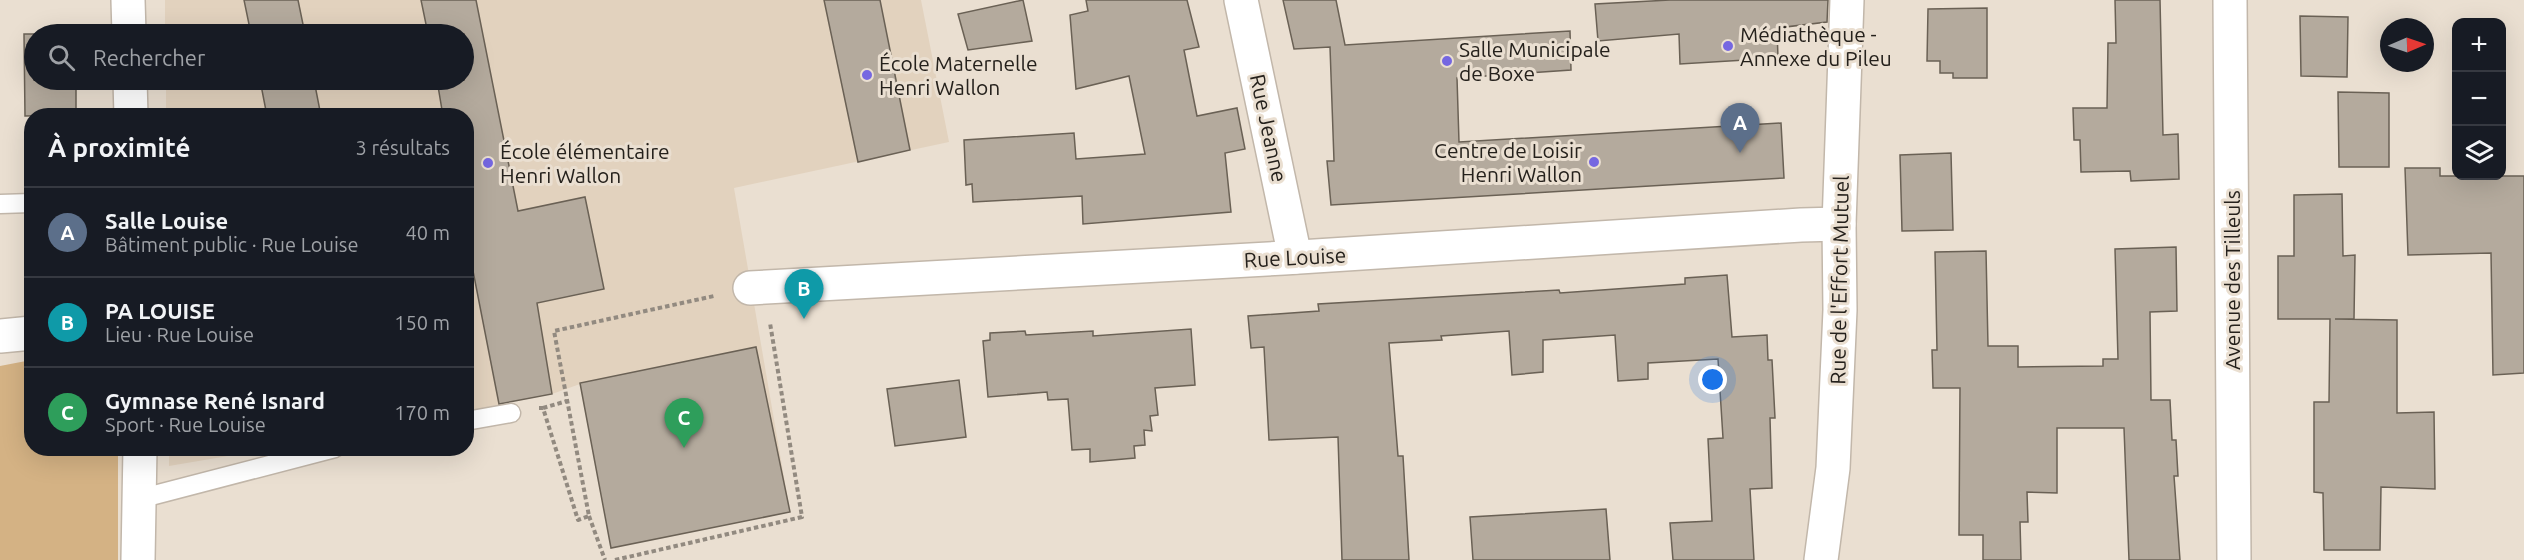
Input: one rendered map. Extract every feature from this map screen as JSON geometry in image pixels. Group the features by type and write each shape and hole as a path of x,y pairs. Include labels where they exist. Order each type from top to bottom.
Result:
{"street":[{"path":"128,0 129,24"},
{"name":"Rue Jeanne","path":"1241,0 1295,257"},
{"name":"Rue de l'Effort Mutuel","path":"1821,560 1833,468 1840,310 1839,224 1847,0"},
{"name":"Avenue des Tilleuls","path":"2230,0 2234,560"},
{"path":"130,90 131,108"},
{"name":"Rue Louise","path":"757,287 1839,224"},
{"path":"0,336 24,334"},
{"path":"138,560 140,456"}],"lane":[{"path":"0,204 24,203"},
{"path":"474,420 511,413"},
{"path":"139,499 304,456"}],"path":[{"path":"605,560 589,516 554,331 757,287 802,518 615,560"},
{"path":"511,413 543,408 567,401"},
{"path":"543,408 578,520 589,516"}],"shaded area":[{"path":"165,0 921,0 949,142 734,188 790,512 611,548 580,384 552,394 474,410 474,108 166,108 166,90 474,90 474,24 165,24"},
{"path":"24,361 24,456 118,456 118,560 0,560 0,366"},
{"path":"169,456 228,456 169,466"}],"building":[{"path":"244,0 298,0 303,24 249,24"},
{"name":"École élémentaire Henri Wallon","path":"421,0 476,0 518,211 585,197 604,289 537,303 552,394 499,404 474,276 474,108 442,108 439,90 474,90 474,24 426,24"},
{"name":"École Maternelle Henri Wallon","path":"824,0 880,0 910,150 858,162"},
{"path":"1023,0 1032,41 968,50 958,14"},
{"path":"1086,0 1187,0 1199,47 1184,50 1197,116 1237,108 1245,149 1225,153 1231,212 1083,224 1082,196 973,202 972,184 966,185 964,140 1074,133 1076,159 1145,154 1129,76 1076,89 1070,15 1088,11"},
{"path":"1283,0 1336,0 1345,45 1570,31 1571,70 1457,78 1459,142 1781,123 1784,178 1331,205 1327,161 1334,161 1330,47 1294,49"},
{"path":"1670,0 1828,0 1827,22 1777,28 1778,58 1680,64 1679,34 1598,41 1595,4"},
{"path":"2115,0 2160,0 2163,135 2178,134 2179,179 2131,181 2130,171 2081,172 2080,140 2074,140 2073,108 2107,108 2108,43 2116,43"},
{"path":"1987,8 1987,78 1953,78 1953,73 1940,73 1940,61 1927,61 1928,9"},
{"path":"2300,16 2348,17 2347,77 2301,76"},
{"path":"25,90 76,90 76,108 25,108"},
{"path":"262,90 316,90 319,108 265,108"},
{"path":"2338,92 2389,93 2389,167 2339,167"},
{"path":"1951,153 1953,230 1902,231 1900,155"},
{"path":"2405,168 2440,168 2440,176 2452,176 2452,180 2506,180 2506,176 2524,176 2524,373 2493,375 2491,253 2408,255"},
{"path":"2342,194 2343,256 2355,255 2354,319 2335,319 2397,320 2397,413 2434,412 2435,489 2381,487 2380,550 2324,550 2323,493 2314,492 2314,402 2329,402 2330,319 2278,319 2278,256 2294,256 2294,195"},
{"path":"2176,247 2177,311 2150,312 2151,400 2170,400 2172,440 2176,440 2178,476 2174,476 2180,560 2129,560 2124,428 2057,428 2057,493 2027,492 2028,522 2020,522 2021,560 1983,560 1983,535 1959,535 1960,388 1933,388 1932,350 1937,350 1935,252 1986,251 1988,346 2018,346 2018,367 2103,366 2103,359 2118,359 2115,249"},
{"path":"1727,275 1732,337 1767,335 1768,360 1772,360 1775,418 1770,418 1772,488 1750,489 1754,560 1673,560 1670,523 1712,521 1708,439 1723,438 1718,359 1648,363 1648,379 1618,381 1615,335 1543,340 1543,372 1512,375 1509,331 1441,336 1442,340 1389,343 1398,456 1403,456 1409,560 1342,560 1338,437 1269,440 1264,347 1251,348 1248,316 1319,311 1318,304 1559,290 1560,293 1685,284 1685,278"},
{"path":"1191,329 1195,385 1155,388 1158,415 1150,416 1152,431 1144,430 1145,445 1134,446 1135,458 1090,462 1090,449 1072,450 1068,399 1048,400 1047,392 988,397 983,341 990,340 990,333 1025,331 1026,335 1093,331 1093,336"},
{"path":"756,347 790,512 611,548 580,383"},
{"path":"959,380 966,437 895,446 887,389"},
{"path":"1606,509 1610,560 1473,560 1470,517"}],"place":[{"name":"Médiathèque - Annexe du Pileu","path":"1728,46"},
{"name":"Salle Municipale de Boxe","path":"1447,61"},
{"name":"École Maternelle Henri Wallon","path":"867,75"},
{"name":"Salle Louise","path":"1740,153"},
{"name":"Centre de Loisir Henri Wallon","path":"1594,162"},
{"name":"École élémentaire Henri Wallon","path":"488,163"},
{"name":"PA LOUISE","path":"804,319"},
{"name":"Gymnase René Isnard","path":"684,448"}]}
